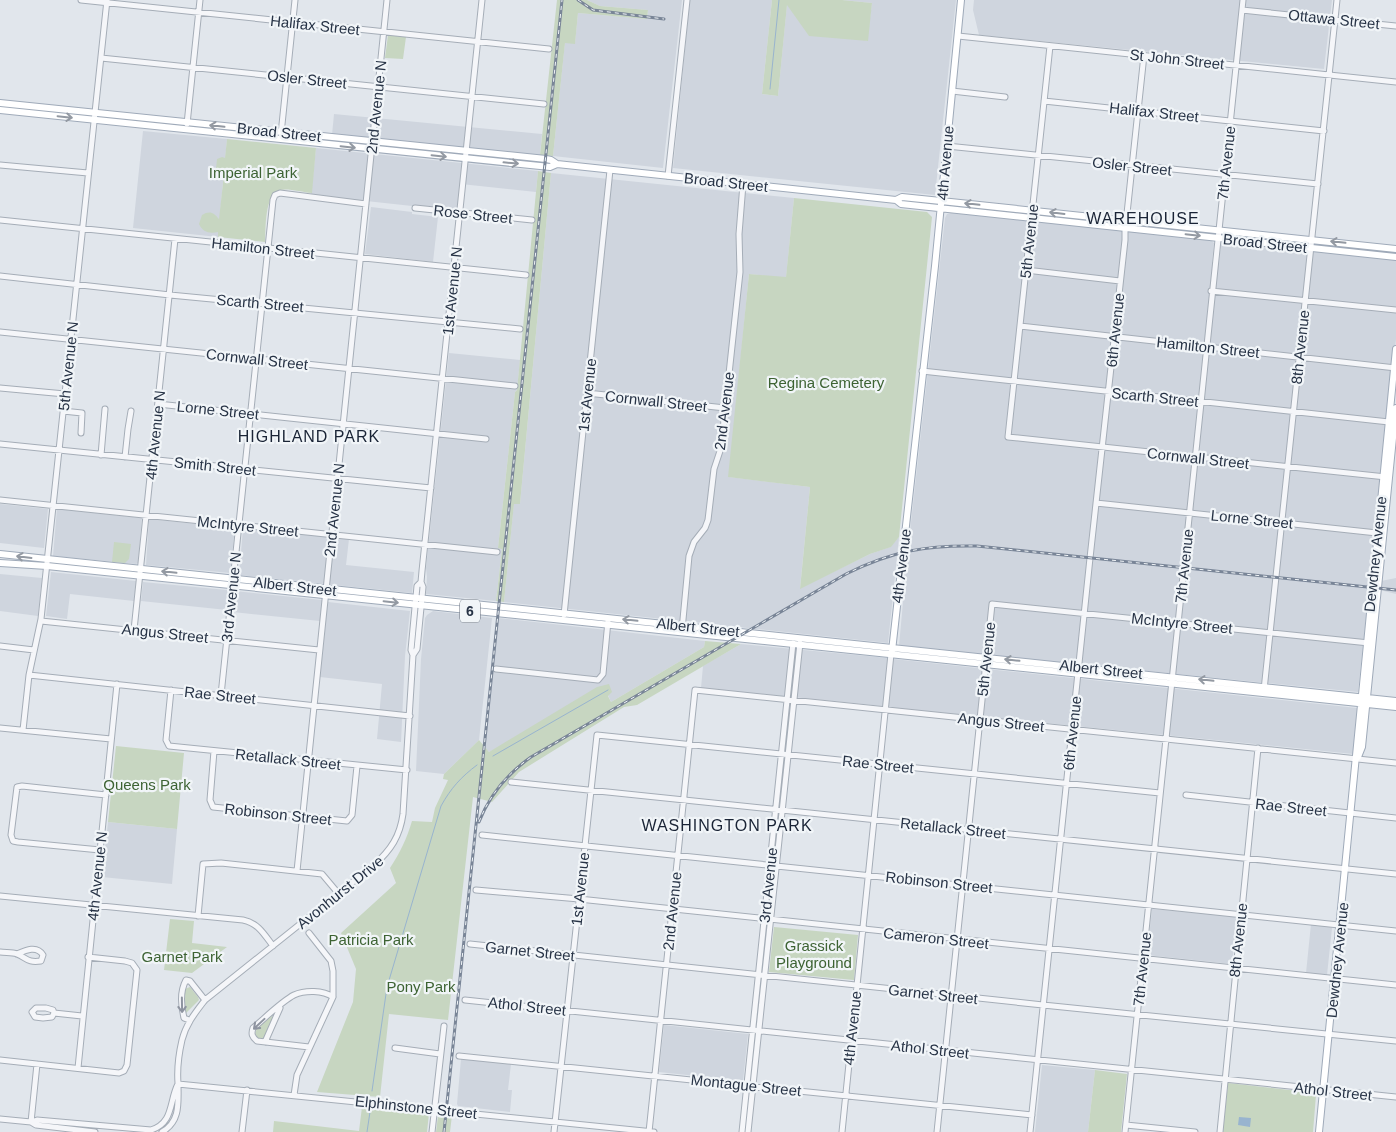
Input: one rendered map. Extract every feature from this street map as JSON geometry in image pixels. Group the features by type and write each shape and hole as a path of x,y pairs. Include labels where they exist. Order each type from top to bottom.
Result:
{"main road":[{"name":"4th Avenue","path":"892,651 942,201 961,0"},
{"name":"Broad Street","path":"0,103 187,126 280,140 466,155 550,167 557,164 896,200 902,197 1033,210 1126,226 1218,230 1396,249"},
{"name":"Broad Street","path":"0,110 94,116"},
{"name":"Broad Street","path":"187,126 281,132 372,146"},
{"name":"Broad Street","path":"896,200 901,204 1126,226 1396,257"},
{"name":"Dewdney Avenue","path":"1319,1132 1352,814 1357,758 1356,747 1363,700 1386,477 1396,349"},
{"name":"Dewdney Avenue","path":"1369,643 1377,533 1396,408"},
{"name":"Albert Street","path":"0,554 47,563 233,583 1363,700 1396,700"},
{"name":"Albert Street","path":"0,563 47,563"},
{"name":"Albert Street","path":"1363,700 1396,707"}],"street":[{"name":"Halifax Street","path":"81,0 107,1 292,23 549,49"},
{"path":"187,126 200,0"},
{"path":"280,140 295,0"},
{"name":"2nd Avenue N","path":"297,870 387,0"},
{"name":"1st Avenue N","path":"418,602 423,586 421,582 482,0"},
{"path":"668,176 687,0"},
{"name":"7th Avenue","path":"1125,1132 1211,291 1243,0"},
{"name":"8th Avenue","path":"1264,690 1338,0"},
{"name":"5th Avenue N","path":"22,730 29,675 41,621 107,1"},
{"name":"Ottawa Street","path":"1242,10 1396,26"},
{"name":"St John Street","path":"958,36 1396,82"},
{"name":"5th Avenue","path":"1008,437 1050,46"},
{"name":"6th Avenue","path":"1030,1132 1124,244 1123,234 1126,226 1144,55"},
{"name":"Osler Street","path":"101,58 544,104"},
{"path":"952,91 1005,97"},
{"name":"Halifax Street","path":"1044,101 1324,131"},
{"name":"Osler Street","path":"947,146 1318,184"},
{"path":"0,165 88,173"},
{"name":"1st Avenue","path":"563,617 610,170"},
{"name":"2nd Avenue","path":"682,629 689,556 694,542 705,528 708,520 714,469 721,448 740,272 739,234 743,184"},
{"name":"3rd Avenue N","path":"221,695 273,200 275,195 280,193 366,204"},
{"name":"Rose Street","path":"415,208 532,220"},
{"name":"Hamilton Street","path":"0,220 526,275"},
{"name":"4th Avenue N","path":"134,630 175,239"},
{"path":"1026,270 1120,281"},
{"name":"Scarth Street","path":"0,276 170,295 520,329"},
{"path":"1211,291 1396,310"},
{"name":"Hamilton Street","path":"1020,326 1395,368"},
{"name":"Cornwall Street","path":"0,332 515,386"},
{"name":"Scarth Street","path":"922,371 1389,422"},
{"path":"0,388 65,394"},
{"name":"Cornwall Street","path":"587,393 725,408"},
{"name":"Lorne Street","path":"158,404 486,439"},
{"path":"101,454 105,409"},
{"path":"63,410 82,413 81,433"},
{"path":"125,457 131,411"},
{"name":"Cornwall Street","path":"1008,437 1386,477"},
{"name":"Smith Street","path":"0,444 431,488"},
{"name":"McIntyre Street","path":"0,500 497,552"},
{"name":"Lorne Street","path":"1096,503 1377,533"},
{"name":"Avonhurst Drive","path":"162,1132 167,1129 176,1115 182,1041 189,1020 205,1000 387,854 396,841 402,827 410,716 413,655 411,650 418,602"},
{"name":"5th Avenue","path":"937,1132 992,604"},
{"name":"McIntyre Street","path":"992,604 1369,643"},
{"name":"Angus Street","path":"41,621 319,650"},
{"path":"496,669 598,680 603,674 608,621"},
{"name":"3rd Avenue","path":"742,1132 750,1085 797,641"},
{"path":"0,646 34,650"},
{"name":"4th Avenue","path":"842,1132 892,651"},
{"name":"Rae Street","path":"29,675 410,716"},
{"name":"4th Avenue N","path":"78,1068 117,684"},
{"name":"Retallack Street","path":"171,690 166,740 169,746 407,770"},
{"name":"2nd Avenue","path":"649,1132 695,690"},
{"name":"Angus Street","path":"695,690 1396,763"},
{"path":"0,728 111,740"},
{"name":"1st Avenue","path":"554,1132 597,735"},
{"name":"Rae Street","path":"597,735 1160,793"},
{"name":"8th Avenue","path":"1220,1132 1258,748"},
{"name":"Robinson Street","path":"214,751 210,800 213,807 346,821 352,815 357,766"},
{"name":"Retallack Street","path":"511,782 1396,874"},
{"path":"100,850 18,842 13,841 11,835 17,787 106,794"},
{"name":"Rae Street","path":"1186,795 1396,818"},
{"name":"Robinson Street","path":"482,835 1241,913 1396,931"},
{"path":"198,916 203,864 221,863 322,874 338,893"},
{"name":"Cameron Street","path":"476,890 578,899 1396,985"},
{"path":"0,896 250,922 257,926 273,946"},
{"path":"294,1095 297,1075 333,997 331,961 309,933"},
{"name":"Garnet Street","path":"470,944 951,996 1396,1041"},
{"path":"0,952 17,954"},
{"path":"0,1060 120,1073 124,1071 127,1065 137,970 132,963 125,961 88,957"},
{"path":"189,1020 184,1018 181,1007 186,980 190,981 205,1000"},
{"path":"309,1047 257,1041 253,1038 253,1028 294,995 309,992 327,993 333,997"},
{"name":"Athol Street","path":"464,1000 1396,1097"},
{"path":"264,1042 281,1005"},
{"path":"54,1013 82,1016"},
{"path":"432,1132 444,1026"},
{"path":"395,1048 440,1054"},
{"name":"Montague Street","path":"459,1056 1032,1115"},
{"path":"31,1122 37,1064"},
{"name":"Avonhurst Drive","path":"78,1129 145,1131 156,1128 169,1115 173,1092 178,1084"},
{"name":"Elphinstone Street","path":"178,1084 435,1108 654,1132"},
{"name":"3rd Avenue","path":"748,1132 750,1085"},
{"path":"242,1132 247,1090"},
{"path":"0,1119 31,1122 37,1120 95,1132"},
{"path":"1126,1125 1195,1132"}],"shaded area":[{"path":"587,0 682,0 663,168 553,156 565,42 575,43 578,13 647,19 648,10 600,6"},
{"path":"690,0 772,0 762,94 778,96 787,4 867,41 872,3 842,0 956,0 935,195 673,168"},
{"path":"974,0 1332,0 1324,69 979,35 973,10"},
{"path":"334,114 542,134 540,155 332,135"},
{"path":"143,131 227,139 218,237 133,228"},
{"path":"316,148 538,171 536,192 461,184 458,211 311,195"},
{"path":"551,173 794,198 786,278 749,274 729,477 810,487 800,588 870,554 890,547 899,537 888,643 504,602 514,503 520,504"},
{"path":"371,207 438,217 433,262 365,254"},
{"path":"947,214 1211,240 1214,243 1212,262 1219,263 1221,243 1224,241 1396,259 1396,339 1358,692 899,646 945,218"},
{"path":"449,353 520,360 498,548 502,548 496,601 426,594 426,568"},
{"path":"0,504 48,509 44,548 0,543"},
{"path":"57,509 142,518 138,563 53,556"},
{"path":"149,519 235,528 230,573 146,565"},
{"path":"243,529 349,539 346,565 414,572 412,593 239,575"},
{"path":"51,572 136,581 134,601 70,594 67,619 46,616"},
{"path":"0,574 42,578 38,616 0,611"},
{"path":"1396,578 1396,594 1380,590 1381,581"},
{"path":"143,582 227,590 229,593 227,610 141,601"},
{"path":"235,591 322,600 320,621 233,612"},
{"path":"328,602 410,611 405,656 401,742 377,739 382,684 320,677"},
{"path":"433,611 492,618 479,740 444,774 416,771 421,659 425,618"},
{"path":"498,618 705,641 704,647 611,702 608,695 489,752 485,748"},
{"path":"741,644 888,658 883,706 701,688 703,666"},
{"path":"893,659 1357,708 1353,754 888,707"},
{"path":"108,822 177,829 172,884 102,877"},
{"path":"1152,909 1235,916 1237,918 1232,964 1147,955"},
{"path":"1311,924 1331,926 1332,928 1327,975 1306,973"},
{"path":"664,1025 748,1034 743,1081 659,1072"},
{"path":"461,1059 511,1064 508,1090 512,1090 510,1112 458,1106"},
{"path":"1042,1065 1095,1070 1088,1132 1035,1132"}],"green space":[{"path":"557,0 587,0 600,6 648,10 647,19 578,13 575,44 565,43 553,156 540,155"},
{"path":"772,0 842,0 872,3 868,41 809,36 787,5 778,96 762,94"},
{"path":"388,35 406,37 403,59 385,58"},
{"name":"Imperial Park","path":"227,139 316,148 312,193 287,189 275,193 268,205 265,242 218,237 218,232 207,232 199,224 202,215 210,212 219,219 224,174 216,169 217,159 225,158"},
{"path":"538,171 551,173 520,504 514,504 504,602 496,601 502,549 498,548 515,392 517,390"},
{"name":"Regina Cemetery","path":"794,198 927,212 932,217 899,537 891,547 870,554 800,589 810,487 728,477 749,274 786,277"},
{"path":"114,542 131,544 129,559 125,563 112,562"},
{"path":"705,641 741,644 637,705 624,707 519,772 492,802 473,797 448,1020 389,1014 380,1097 317,1092 353,1002 356,969 341,933 396,883 390,868 403,845 412,821 432,822 435,808 448,780 443,779 444,774 479,740 489,752 597,687 609,684 612,692 608,696 611,702 704,647"},
{"name":"Queens Park","path":"116,746 184,753 177,829 108,822"},
{"name":"Garnet Park","path":"170,919 194,921 192,943 227,947 192,973 164,970"},
{"name":"Grassick Playground","path":"774,927 858,935 854,980 769,972"},
{"path":"190,987 199,1000 186,1013 183,1010 185,989"},
{"path":"272,1016 274,1017 265,1037 262,1039 258,1038 255,1034 257,1028"},
{"path":"1095,1070 1127,1074 1121,1132 1088,1132"},
{"path":"1228,1083 1315,1093 1313,1132 1223,1132"},
{"path":"362,1107 429,1113 427,1132 273,1132 274,1121 359,1131"},
{"path":"440,1114 452,1115 450,1132 436,1132 438,1116"}],"water":[{"path":"1239,1117 1251,1118 1250,1127 1238,1125"}],"waterway":[{"path":"770,89 779,0"},
{"path":"493,756 608,690"},
{"path":"372,1091 387,987 441,806 457,783 477,765"},
{"path":"367,1132 370,1112"}],"railway":[{"path":"444,1132 562,0"},
{"path":"578,0 593,10 664,19"},
{"path":"479,822 488,802 500,785 514,770 531,757 846,574 894,555 925,548 977,546 1396,590"}],"district":[{"name":"WAREHOUSE","path":"1143,218"},
{"name":"HIGHLAND PARK","path":"309,436"},
{"name":"WASHINGTON PARK","path":"727,825"}],"park label":[{"name":"Patricia Park","path":"371,939"},
{"name":"Pony Park","path":"421,986"}]}
